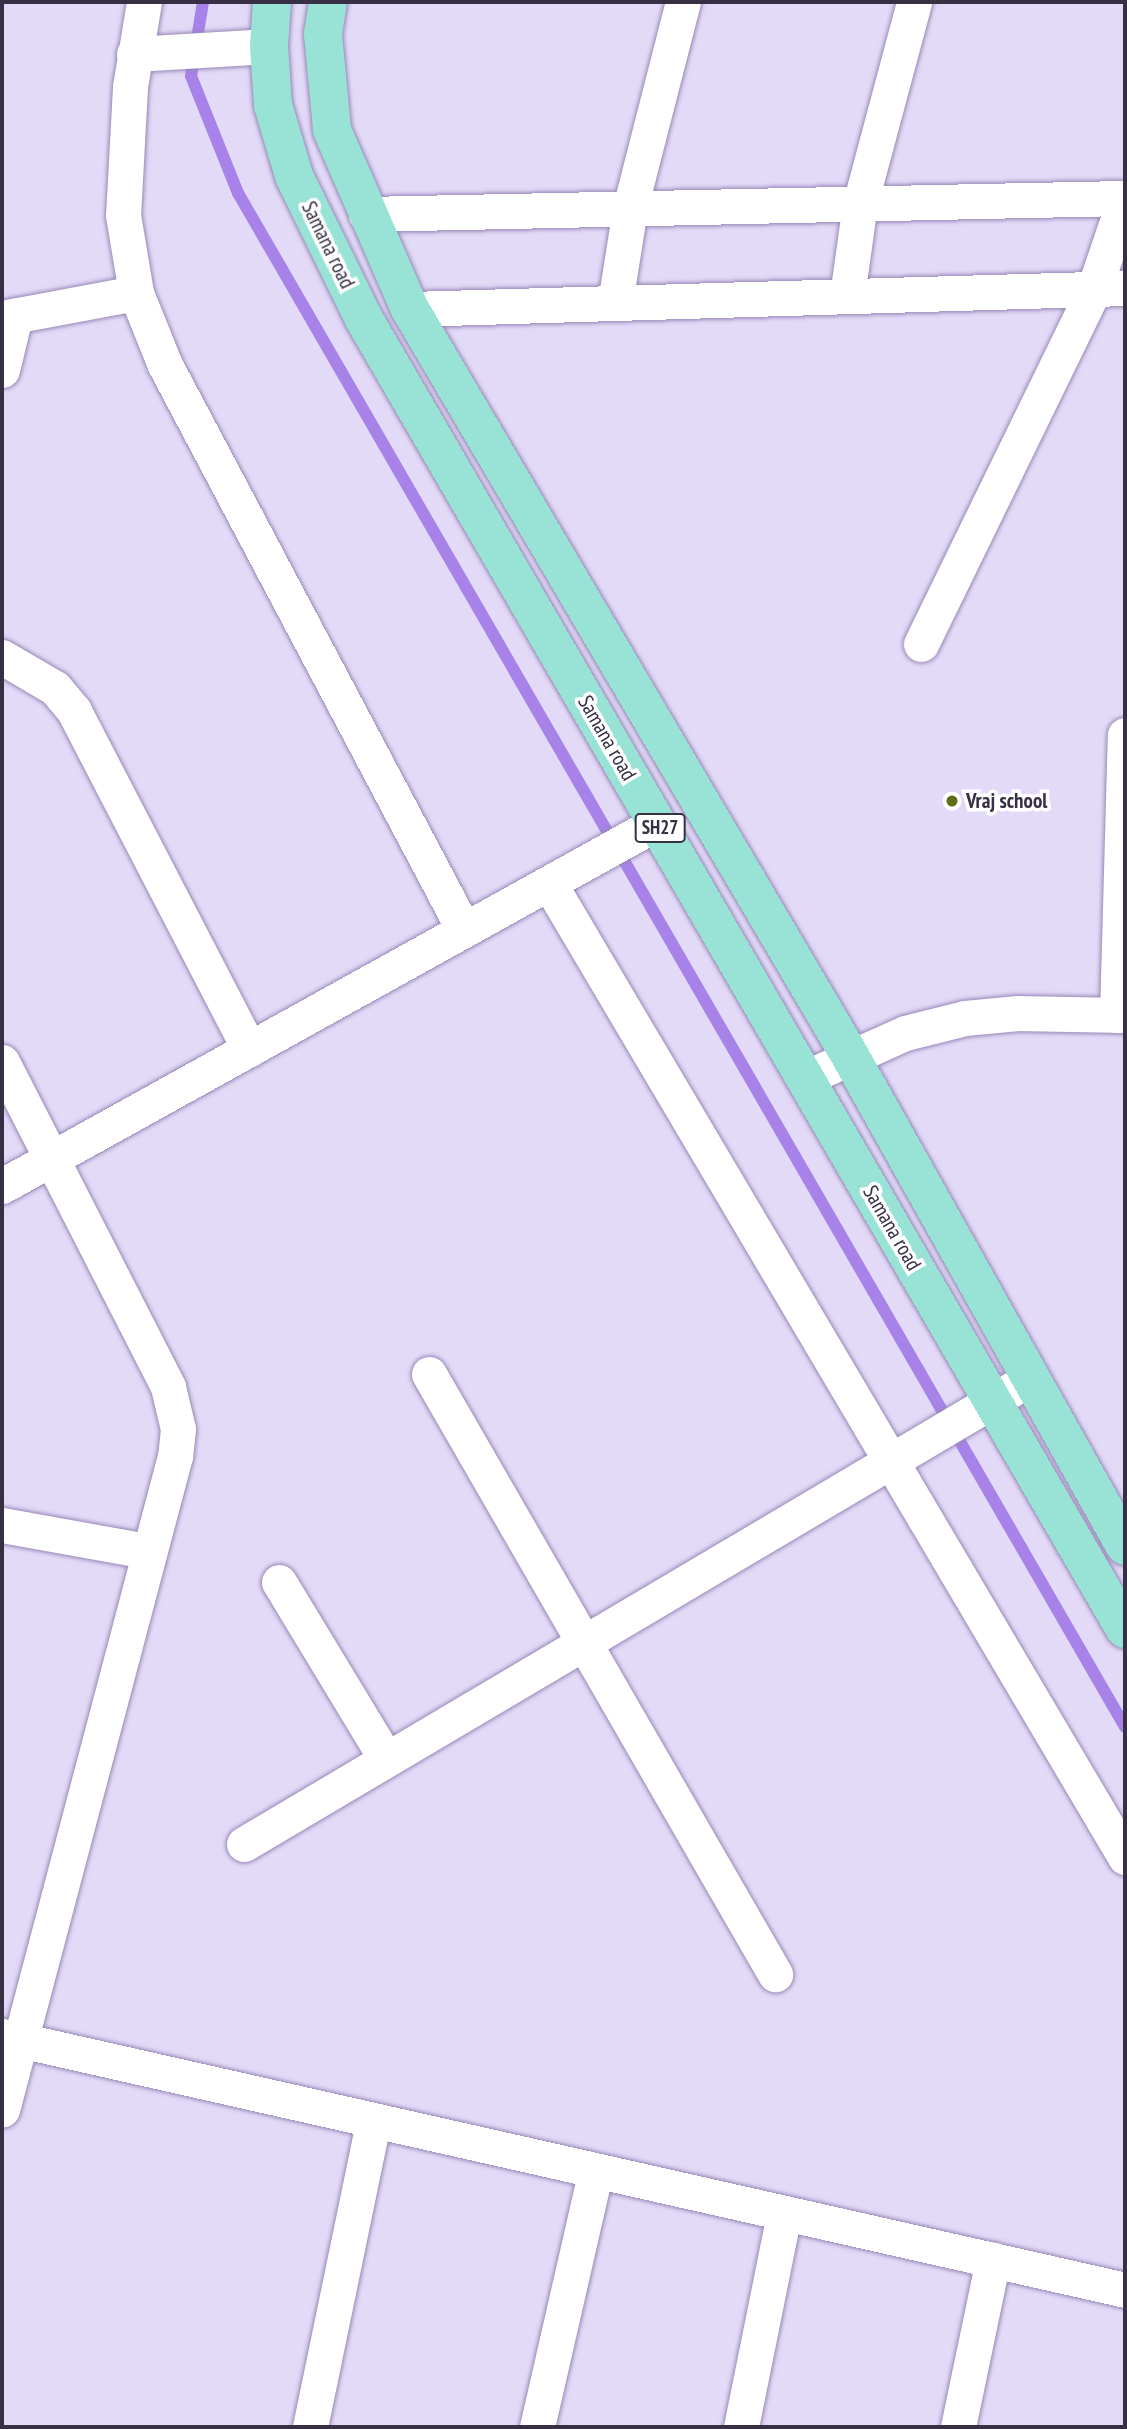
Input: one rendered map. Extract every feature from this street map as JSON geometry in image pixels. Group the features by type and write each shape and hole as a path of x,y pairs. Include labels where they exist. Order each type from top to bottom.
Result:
{"main road":[{"name":"Samana road","path":"272,2 268,46 274,105 295,176 364,319 1125,1629"},
{"name":"SH27","path":"328,2 323,34 332,130 366,214 410,309 849,1054 1125,1546"}],"street":[{"path":"144,2 163,52 123,215 136,293 165,365 464,930"},
{"path":"615,303 630,208 683,2"},
{"path":"848,296 860,204 914,2"},
{"path":"163,52 268,46"},
{"path":"366,214 1125,198 1110,289 921,644"},
{"path":"410,309 1110,289"},
{"path":"2,370 8,317 136,293"},
{"path":"2,657 55,688 74,711 249,1049"},
{"path":"805,1078 849,1054 905,1032 965,1018 1018,1013 1121,1015 1125,735"},
{"path":"2,1186 657,823"},
{"path":"549,884 920,1441 1125,1857"},
{"path":"2,1062 48,1160 176,1407 175,1456 10,2038 2,2110"},
{"path":"429,1374 775,1974"},
{"path":"244,1843 920,1441 1031,1378"},
{"path":"2,1525 147,1551"},
{"path":"279,1582 386,1759"},
{"path":"10,2038 595,2173 1125,2290"},
{"path":"310,2427 373,2122"},
{"path":"537,2427 595,2173"},
{"path":"741,2427 784,2214"},
{"path":"958,2427 993,2260"}],"waterway":[{"path":"203,2 191,76 238,193 1125,1727"}],"place":[{"name":"Vraj school","path":"952,801"}]}
